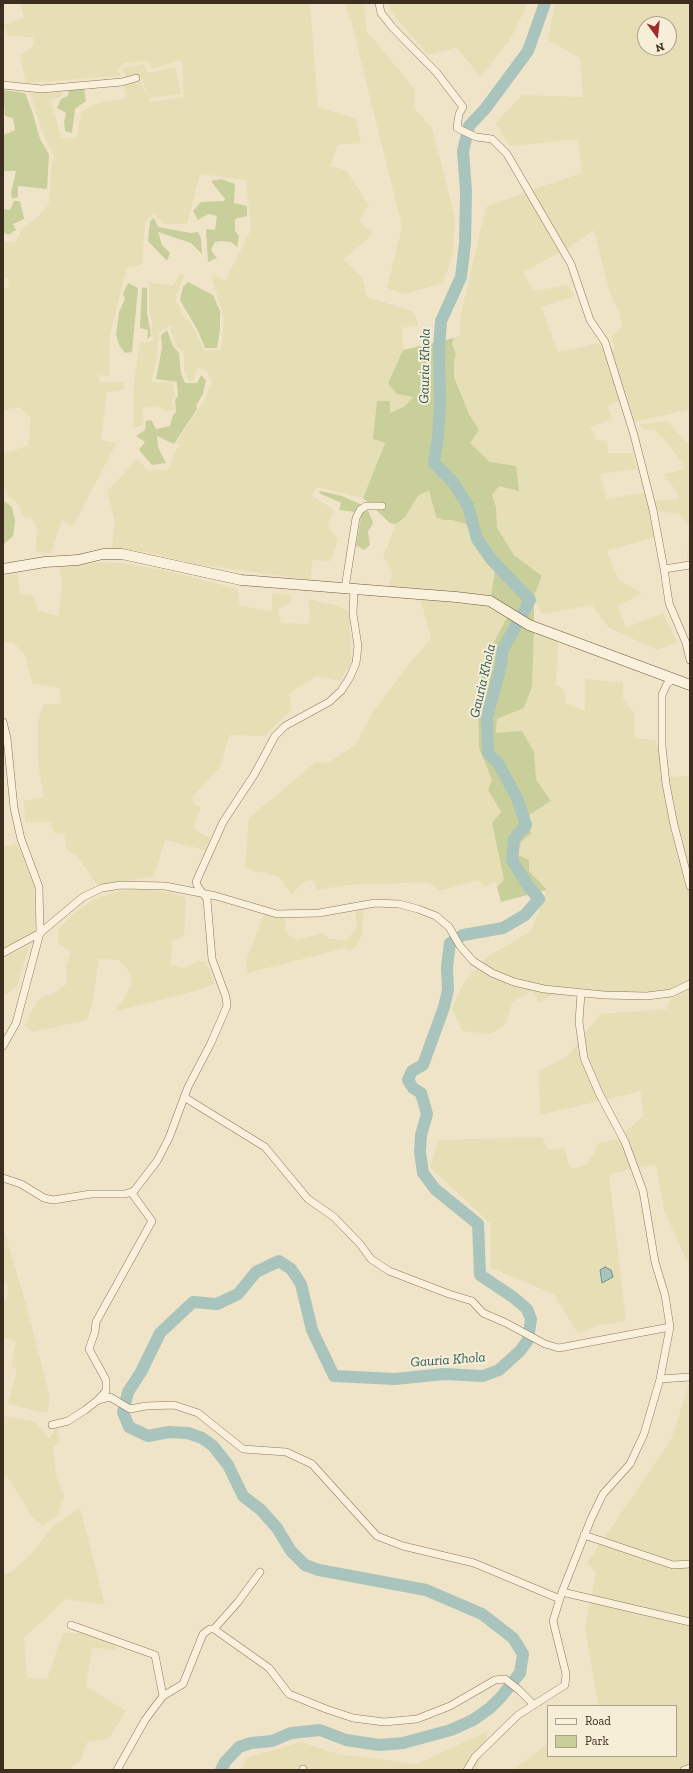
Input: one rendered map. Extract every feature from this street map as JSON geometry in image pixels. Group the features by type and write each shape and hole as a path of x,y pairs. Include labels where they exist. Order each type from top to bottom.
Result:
{"street":[{"path":"379,3 381,13 393,28 437,73 463,107 459,114 458,128 476,137 492,139 507,154 570,264 590,320 605,342 634,435 653,510 669,603 686,644 690,660"},
{"path":"3,84 42,89 122,82 136,78"},
{"path":"3,1178 21,1184 44,1198 53,1200 91,1194 125,1194 131,1192 139,1185 157,1161 169,1138 184,1097 211,1043 226,1006 226,998 212,959 207,899 201,893 196,882 223,822 254,775 275,736 291,722 329,702 340,691 350,677 356,663 358,646 350,588 356,518 360,510 366,506 382,506"},
{"path":"3,569 46,562 78,560 103,554 122,554 241,580 479,600 490,602 510,612 529,625 673,680 690,684"},
{"path":"664,569 690,565"},
{"path":"673,680 667,684 662,695 662,746 666,784 674,825 690,886"},
{"path":"3,722 7,738 14,808 21,839 39,887 40,933 16,1024 3,1046"},
{"path":"3,954 40,933 83,897 108,886 121,884 165,886 201,893 277,914 319,913 375,903 399,904 436,916 449,927 460,946 473,961 492,973 514,982 544,990 647,996 671,993 690,984"},
{"path":"467,1770 475,1757 518,1715 565,1685 566,1674 554,1621 561,1596 584,1535 603,1494 630,1464 644,1434 660,1379 670,1327 665,1295 656,1262 642,1191 625,1142 599,1093 584,1058 579,1022 581,993"},
{"path":"184,1097 265,1147 308,1199 334,1217 360,1244 371,1259 389,1271 449,1294 472,1301 483,1313 506,1323 545,1344 559,1348 670,1327"},
{"path":"52,1425 68,1421 98,1400 106,1391 106,1380 89,1349 95,1332 96,1322 152,1221 131,1192"},
{"path":"660,1379 690,1377"},
{"path":"98,1400 110,1397 130,1408 174,1405 198,1412 243,1449 286,1452 312,1464 377,1536 403,1546 474,1564 561,1596 690,1622"},
{"path":"584,1535 673,1565 690,1564"},
{"path":"117,1770 145,1720 163,1696 183,1684 203,1634 210,1629 214,1629 238,1602 260,1572"},
{"path":"71,1625 155,1655 163,1696"},
{"path":"214,1629 269,1668 289,1694 353,1718 384,1722 417,1719 450,1706 495,1680 505,1679 534,1705"},
{"path":"684,1770 690,1768"}],"shaded area":[{"path":"20,3 310,3 318,107 356,119 361,143 338,145 330,166 346,170 369,205 359,221 373,234 344,259 362,277 367,297 414,312 418,325 402,328 403,350 388,383 413,397 405,406 389,413 375,427 373,439 385,443 363,498 316,487 313,496 334,510 327,525 338,539 331,561 312,560 311,580 195,564 152,553 112,548 115,521 107,491 138,459 147,470 168,470 175,452 180,445 176,443 202,404 212,382 205,370 198,368 193,381 189,381 184,371 184,353 176,346 170,329 173,327 171,325 159,332 157,356 151,382 173,382 175,396 171,401 174,410 165,411 157,406 142,408 144,424 133,428 134,382 140,343 154,341 151,328 153,325 149,310 149,282 173,286 180,274 184,276 175,298 186,320 189,319 204,350 221,350 224,318 211,274 225,281 251,230 246,180 200,174 187,224 164,224 153,213 145,222 142,265 127,267 110,335 109,376 100,375 99,382 123,382 124,390 107,392 101,440 116,444 73,526 62,520 51,553 36,552 37,527 31,518 24,517 16,501 9,497 3,488 3,453 28,446 31,419 20,407 3,410 3,288 8,288 9,278 3,279 3,242 16,242 21,230 39,216 49,204 52,161 55,158 42,132 30,93 62,92 63,96 51,100 61,138 77,138 81,112 98,103 127,98 123,84 140,81 148,97 142,78 127,81 123,68 144,64 148,73 175,67 181,94 148,98 150,102 184,97 182,61 173,62 152,69 148,61 124,63 118,70 121,76 26,83 20,56 34,45 33,37 8,36 3,25 24,18"},
{"path":"344,3 364,3 366,30 415,90 414,108 432,128 455,217 453,253 443,283 405,294 387,288 402,227 352,24"},
{"path":"388,3 528,3 510,40 480,77 457,47 428,55 392,13"},
{"path":"555,3 690,3 690,409 630,423 622,400 608,406 612,419 590,427 596,439 607,441 608,453 633,453 636,469 600,474 607,499 648,492 658,536 607,551 619,580 642,593 618,606 626,628 663,613 677,642 658,650 609,628 592,605 541,614 534,596 542,576 514,555 496,528 496,507 492,495 499,486 490,462 469,443 479,430 469,414 454,377 454,362 456,354 452,344 454,338 460,335 460,318 486,207 582,173 578,139 510,146 496,123 522,95 583,97 580,58 548,40","holes":["594,230 610,293 619,311 622,327 611,337 615,348 608,353 605,342 558,352 541,307 574,296 568,285 534,291 523,272 566,249"]},
{"path":"667,421 687,443 690,443 690,560 687,560 689,525 679,514 658,511 655,501 677,499 678,493 664,475 685,468 670,446 655,430 642,429 640,424"},
{"path":"429,490 444,520 452,520 466,524 495,571 490,601 510,612 495,640 480,679 478,696 479,748 492,780 488,790 501,812 492,823 504,881 497,887 495,881 484,887 478,880 440,891 429,882 348,885 317,890 313,880 303,882 292,895 279,877 245,868 249,818 316,762 328,763 355,745 372,714 402,673 431,638 419,594 389,590 389,582 393,573 383,557 396,524 405,517 418,496"},
{"path":"102,562 128,564 172,572 238,589 239,605 272,612 272,593 291,595 290,603 278,609 281,623 308,624 310,616 308,599 338,606 349,611 351,663 340,681 316,676 289,694 292,709 265,736 229,735 221,766 193,796 194,804 201,807 193,829 210,838 205,850 165,840 154,876 98,886 77,856 67,850 64,834 54,833 51,822 25,822 24,801 44,797 38,763 38,721 44,704 61,704 60,688 32,683 25,655 13,642 3,643 3,577 18,573 20,595 32,594 39,611 59,616 62,582 59,567"},
{"path":"534,632 558,641 556,685 564,690 566,703 585,711 585,679 623,683 623,700 634,712 635,738 655,740 668,777 690,776 690,1268 664,1210 656,1164 609,1174 626,1321 595,1326 578,1334 554,1294 491,1268 491,1224 430,1167 439,1140 542,1137 548,1150 564,1148 570,1169 587,1165 599,1143 618,1139 643,1116 641,1091 540,1115 539,1071 568,1056 600,1014 667,1009 671,998 552,995 539,1002 533,990 512,1002 506,1024 491,1034 462,1031 452,1008 464,982 487,957 531,931 547,890 528,871 518,855 521,842 531,834 528,815 551,801 536,779 534,752 496,733 497,719 524,708 532,685"},
{"path":"16,844 23,856 34,888 35,932 3,950 3,847"},
{"path":"137,889 169,892 186,898 184,936 172,941 171,965 186,968 197,961 206,962 215,984 188,993 116,1011 132,984 129,971 119,960 99,959 92,1004 87,1020 33,1032 25,1025 36,1003 44,996 51,995 67,984 66,968 71,951 58,944 58,930 74,913 93,900 114,892"},
{"path":"364,909 362,935 357,946 353,949 347,951 346,948 247,973 246,961 264,914 285,919 286,933 297,940 323,933 329,939 346,940 357,928 355,911"},
{"path":"29,946 17,986 3,996 3,959"},
{"path":"3,1227 26,1304 50,1398 47,1413 8,1404 17,1370 11,1366 16,1342 3,1337 3,1300 7,1300 8,1285 3,1283"},
{"path":"690,1381 690,1770 513,1770 547,1744 547,1757 677,1757 677,1705 597,1705 585,1629 596,1573 587,1563 671,1440"},
{"path":"3,1416 35,1422 49,1439 57,1427 60,1440 53,1448 56,1476 64,1496 57,1516 43,1526 33,1518 7,1476 3,1481"},
{"path":"80,1508 105,1605 66,1599 24,1638 27,1678 47,1679 63,1633 110,1633 117,1651 92,1647 86,1686 126,1711 109,1738 87,1742 81,1760 72,1766 71,1770 3,1770 3,1574 12,1572 31,1554 53,1526"},
{"path":"488,1731 477,1770 240,1770 247,1758 301,1742 338,1754 417,1764"}],"green space":[{"path":"84,88 86,101 75,109 72,133 65,131 64,122 66,113 57,108 61,99 68,96 69,89"},
{"path":"3,90 25,93 40,139 49,154 47,189 18,186 18,197 12,199 11,193 16,171 3,171 3,135 15,130 13,118 5,116"},
{"path":"221,179 235,184 234,203 247,206 247,216 235,219 235,231 239,236 237,247 231,242 215,242 211,250 217,258 208,262 206,229 215,230 217,216 208,214 198,220 193,211 201,202 224,201 225,199 211,181"},
{"path":"14,201 20,201 24,219 13,224 16,230 8,235 3,232 3,209 10,210"},
{"path":"154,218 158,227 191,233 198,232 201,238 202,254 191,243 158,232 162,245 170,253 167,261 148,241 150,221"},
{"path":"188,282 213,295 220,311 220,330 217,348 205,348 198,331 180,300 183,287"},
{"path":"128,283 138,288 132,352 125,353 119,345 116,335 119,312 125,299 123,294"},
{"path":"142,287 147,288 147,313 151,336 147,339 148,330 140,328"},
{"path":"167,330 173,346 179,353 181,374 185,383 197,383 201,375 206,380 203,394 196,406 197,409 174,444 157,436 158,447 166,463 152,465 139,450 145,442 136,436 145,430 146,421 151,420 156,429 170,426 173,415 176,412 175,400 178,396 177,382 156,379 162,348 161,335"},
{"path":"454,338 452,344 456,354 454,362 454,377 469,414 479,430 470,443 490,462 516,466 519,491 499,486 492,495 496,507 497,528 514,555 542,576 534,596 532,686 524,708 497,719 496,733 522,731 534,752 536,779 551,801 529,815 531,834 521,842 518,855 529,860 529,871 547,890 501,902 497,887 504,880 492,823 501,812 488,790 492,780 479,748 478,696 480,679 495,640 510,612 490,601 495,571 466,524 436,517 429,490 418,496 405,517 396,524 390,523 363,498 385,443 373,439 377,401 390,401 390,413 405,406 413,397 397,394 388,383 403,350"},
{"path":"320,491 342,496 362,505 356,512 339,510 341,503 319,493"},
{"path":"3,500 12,507 15,521 13,536 3,545"},
{"path":"368,510 373,523 368,532 370,545 364,550 356,545 362,512"}],"water":[{"path":"605,1267 611,1270 613,1277 602,1283 600,1270"}],"waterway":[{"name":"Gauria Khola","path":"221,1770 225,1762 239,1747 251,1743 272,1741 291,1733 320,1730 346,1740 379,1745 403,1743 451,1730 473,1720 490,1708 520,1673 523,1654 513,1638 482,1614 426,1590 319,1570 305,1565 291,1551 277,1528 261,1510 243,1496 228,1465 213,1446 202,1438 188,1433 169,1432 148,1436 129,1427 123,1412 128,1392 141,1372 160,1333 193,1302 217,1304 238,1294 256,1272 279,1261 291,1269 301,1284 312,1330 334,1376 395,1379 444,1374 483,1376 499,1370 520,1351 528,1340 531,1319 527,1309 513,1297 480,1275 478,1224 435,1189 423,1173 420,1152 421,1135 427,1114 421,1093 413,1088 408,1080 412,1071 423,1065 444,1007 448,990 447,967 450,943 463,935 503,928 525,915 539,899 528,886 512,860 514,839 526,825 517,798 498,763 488,753 487,717 501,666 502,651 530,600 491,559 477,539 468,506 453,482 434,463 438,437 440,405 439,348 441,321 461,277 465,243 466,191 463,151 469,126 485,109 528,51 545,3"}]}
